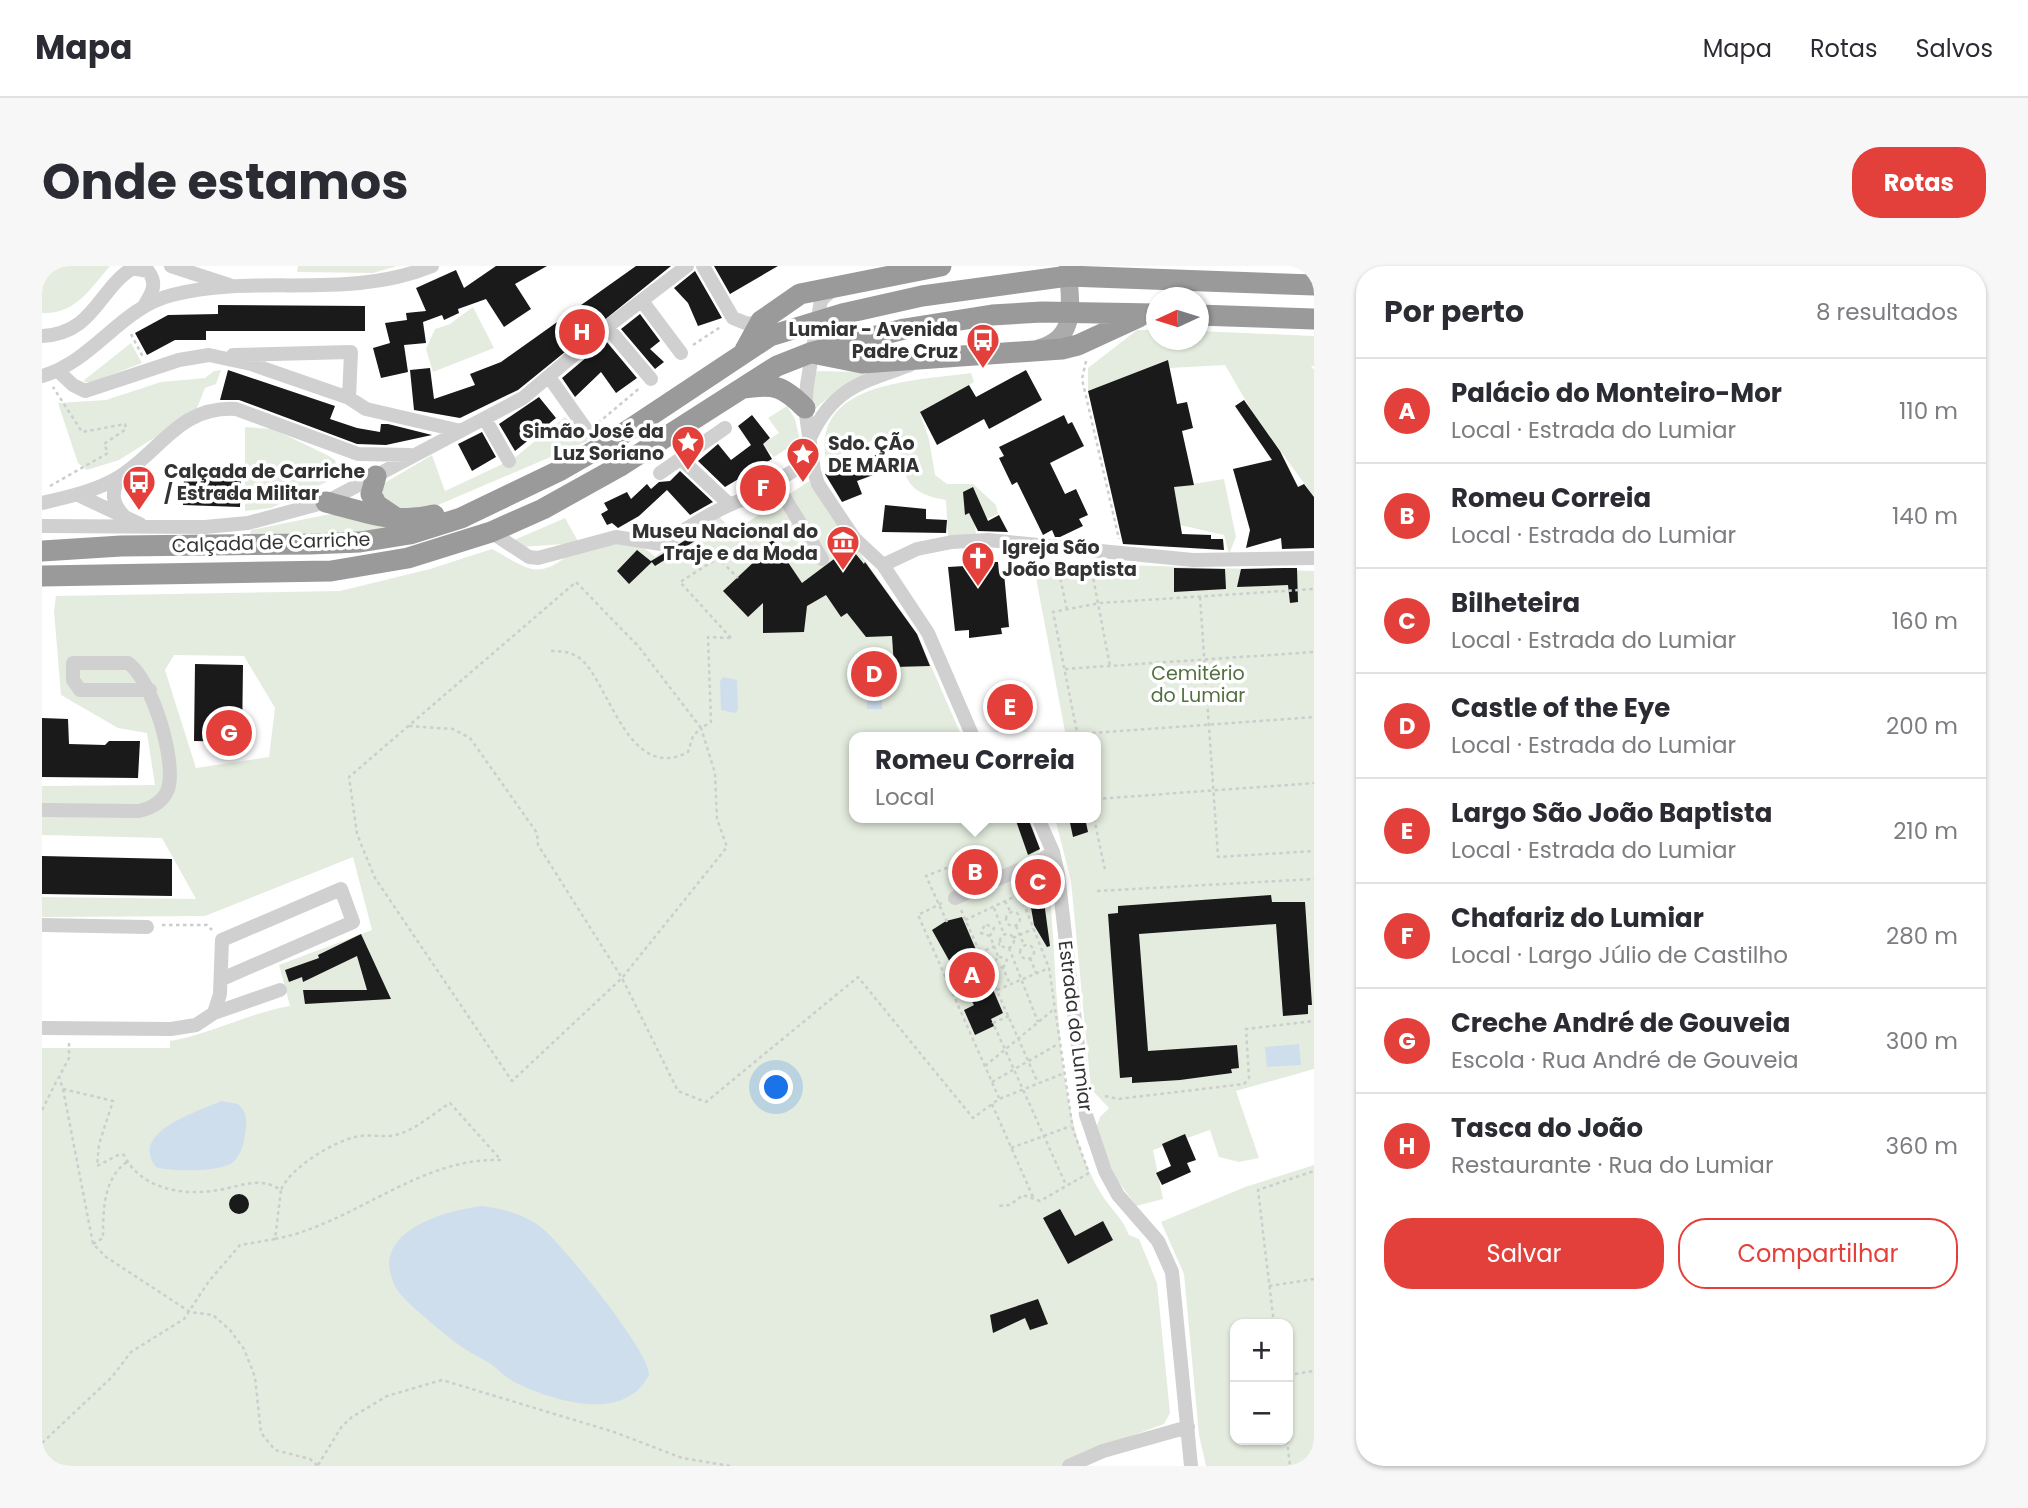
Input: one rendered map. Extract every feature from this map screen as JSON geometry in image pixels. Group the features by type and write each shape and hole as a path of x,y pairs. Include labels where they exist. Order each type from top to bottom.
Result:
{"highway":[{"path":"745,350 761,321 800,295 941,266"},
{"path":"1048,266 1068,271 1158,281 1314,285"},
{"path":"1137,266 1158,281"},
{"name":"Calçada de Carriche","path":"46,551 121,546 360,542 410,534 461,518 615,439 745,350 770,336 922,296 1068,271"},
{"name":"Calçada de Carriche","path":"42,576 331,571 408,558 491,532 543,509 622,465 777,366 810,353 940,323 992,315 1069,312 1146,314"},
{"path":"810,353 862,363 919,361 1071,347 1146,316"},
{"path":"1209,316 1314,319"},
{"path":"1253,317 1314,327"},
{"path":"740,389 770,384 790,393 805,408"},
{"path":"376,476 371,494 377,505 398,519"},
{"path":"326,502 398,519 425,517 510,494"}],"main road":[{"path":"1036,350 1062,338 1067,329 1068,271"}],"street":[{"path":"171,266 234,287"},
{"path":"48,374 92,350 144,306 170,295 234,287 362,284 432,266"},
{"path":"42,526 205,527 248,523 326,502 523,398 607,327 687,266"},
{"path":"704,266 733,318 748,324 761,321"},
{"path":"42,336 65,332 83,321 134,267 148,271 153,277 153,290 144,306"},
{"path":"836,287 821,300 810,353 805,408 811,436 811,460 818,484 854,538 883,565 928,633 971,732"},
{"path":"642,302 681,354"},
{"path":"607,327 651,379"},
{"path":"48,374 85,391 171,362 218,356 351,352 349,398"},
{"path":"218,356 251,364 349,398 366,409 461,431"},
{"path":"811,436 819,418 841,394 853,386 919,361"},
{"path":"549,377 588,432"},
{"path":"42,503 78,495 118,477 190,417 216,408 236,409 358,454 415,455"},
{"path":"485,419 509,461"},
{"path":"660,474 725,428"},
{"path":"681,459 724,507"},
{"path":"491,532 528,557 538,558 616,537 661,544 724,507 743,499 761,503 773,494 775,482 811,460"},
{"path":"118,477 113,498 115,506 125,517"},
{"path":"775,482 822,559"},
{"path":"78,495 144,526"},
{"path":"883,565 917,549 952,542 988,540 1007,544 1193,560 1314,558"},
{"path":"42,810 139,811 148,809 163,798 168,788 169,765 150,690 128,663 73,663 73,680 80,690 150,690"},
{"name":"Estrada do Lumiar","path":"1040,823 1053,852 1058,874 1088,1125 1105,1171 1118,1195 1158,1241 1169,1264 1175,1290 1191,1466"},
{"path":"955,898 1041,860 1053,852"},
{"path":"214,1013 222,979 222,940 341,889 354,922 222,979"},
{"path":"42,925 147,927"},
{"path":"42,1028 180,1029 196,1025 214,1013 280,990"},
{"path":"1069,1466 1103,1451 1188,1427"}],"path":[{"path":"124,321 145,360 164,350 171,362"},
{"path":"1095,337 1099,350 1085,362 1082,379 1122,554"},
{"path":"42,490 108,453 104,444 126,429 125,424 82,432 48,374"},
{"path":"551,651 566,651 582,660 621,727 638,745 660,757 674,759 688,752 694,736 711,722 708,637 731,638 680,582 719,558 738,578"},
{"path":"1059,572 1067,610"},
{"path":"1092,572 1110,666"},
{"path":"576,582 639,647 701,728 715,773 718,819 727,847 622,978 512,1081 375,878 357,834 349,777 576,582"},
{"path":"1077,732 1053,612 1100,603 1314,589"},
{"path":"1200,597 1218,857 1314,851"},
{"path":"1065,669 1204,662 1314,652"},
{"path":"1101,734 1314,717"},
{"path":"409,726 453,729 470,738 537,833 538,845 622,978 678,1091 706,1102 858,977 973,1118 999,1099 1062,1074"},
{"path":"1101,799 1314,783"},
{"path":"1095,823 1105,870"},
{"path":"947,922 926,876 975,857"},
{"path":"1097,891 1314,879"},
{"path":"965,920 1027,893 1024,880"},
{"path":"998,1206 1010,1205 1023,1195 1042,1200 1089,1173 1072,1126 1062,1074 1049,968 1021,896"},
{"path":"955,898 918,915 999,1099"},
{"path":"1005,901 1011,913 1019,917"},
{"path":"980,953 1000,944 1004,934 993,907"},
{"path":"980,913 985,924 994,928"},
{"path":"1007,960 998,956 990,936 994,928 1007,922 1011,913"},
{"path":"1016,926 1019,917 1028,913"},
{"path":"963,915 1038,1083"},
{"path":"1007,922 1016,926 1020,935 1024,946 1021,954"},
{"path":"981,933 985,924"},
{"path":"147,927 207,925 222,940"},
{"path":"1004,934 1013,937 1034,929"},
{"path":"973,936 981,933 990,936"},
{"path":"1009,948 1014,944 1013,937"},
{"path":"1000,944 1009,948 1038,1022"},
{"path":"1024,946 1033,949 1041,946"},
{"path":"1033,949 1030,958 1036,973"},
{"path":"1003,968 1007,960 1021,954 1030,958"},
{"path":"987,967 994,964 998,956"},
{"path":"1047,962 1053,960"},
{"path":"994,964 1003,968 1010,985"},
{"path":"997,990 1049,968"},
{"path":"985,1066 1053,1010"},
{"path":"1009,1016 993,1023 1066,1185"},
{"path":"1105,1096 1118,1099 1244,1084 1249,1078 1246,1030 1314,1021"},
{"path":"992,1082 1058,1044"},
{"path":"42,1110 69,1058 69,1048"},
{"path":"59,1077 93,1244 106,1257 190,1312 213,1315 230,1330 244,1349 255,1377 258,1421 267,1442 275,1450 310,1459 318,1466 342,1426 352,1417 387,1396 450,1380 614,1432 682,1458 730,1466"},
{"path":"63,1089 113,1101 99,1144 97,1166 120,1154 155,1186 171,1190 215,1191 263,1181 281,1190"},
{"path":"42,1443 112,1377 131,1352 166,1332 190,1312 209,1281 240,1245 275,1239 291,1236 355,1211 411,1180 456,1163 501,1160 450,1103 410,1130 396,1135 355,1137 297,1169 285,1181 281,1190 275,1239"},
{"path":"992,1104 1034,1199"},
{"path":"1012,1148 1072,1126"},
{"path":"93,1244 103,1238 103,1209 111,1181 117,1168 128,1162"},
{"path":"1272,1319 1258,1190 1314,1171"},
{"path":"1269,1286 1314,1279"},
{"path":"1293,1373 1314,1371"},
{"path":"1288,1445 1290,1466"}],"green space":[{"path":"42,266 110,266 73,305 64,310 42,313"},
{"path":"298,266 397,266 373,273 297,272"},
{"path":"473,307 494,348 433,372 426,349 435,329 450,324"},
{"path":"1137,330 1146,330 1146,350 1209,350 1209,331 1314,336 1314,366 1311,366 1314,370 1314,497 1253,413 1225,365 1170,368 1168,360 1088,391 1088,368"},
{"path":"131,343 142,363 90,383 83,381"},
{"path":"221,370 216,384 205,388 197,408 170,428 119,460 87,470 78,463 58,403 106,400 161,382 205,378 214,371"},
{"path":"818,371 866,374 838,389 815,409 811,405 813,374"},
{"path":"971,373 974,382 920,413 929,439 935,475 947,484 973,484 996,505 998,514 975,524 976,536 948,536 946,500 920,492 912,485 904,469 895,431 826,460 826,434 835,414 852,399 898,383"},
{"path":"787,406 795,419 800,440 774,457 762,444 779,433 768,418"},
{"path":"565,417 588,441 417,514 399,511 383,495 383,484 432,455 445,491 513,459"},
{"path":"245,427 273,429 329,456 335,460 337,467 333,479 271,508 245,511"},
{"path":"1224,479 1236,537 1229,554 1224,535 1180,525 1174,487"},
{"path":"809,481 917,634 960,732 849,732 849,823 1032,823 1040,850 1038,854 1047,868 1063,1068 1076,1133 1096,1185 1129,1235 1139,1239 1157,1283 1170,1413 1164,1424 1098,1448 1061,1466 42,1466 42,1048 170,1048 170,1041 290,1006 279,965 372,930 353,857 205,916 42,917 42,897 196,899 162,838 42,835 42,786 155,785 147,733 118,728 61,695 54,611 56,596 340,591 430,569 492,549 532,569 546,568 582,549 611,543 631,544 655,557 673,542 718,515 733,532","holes":["174,655 244,656 275,708 269,757 196,768 165,670"]},
{"path":"335,513 399,526 354,533 250,535 251,530"},
{"path":"565,518 579,543 521,547 512,541"},
{"name":"Cemitério do Lumiar","path":"1033,562 1314,571 1314,1069 1236,1091 1259,1158 1239,1162 1219,1157 1210,1130 1153,1150 1163,1199 1136,1206 1116,1178 1095,1131 1100,1117 1109,1108 1091,1089 1071,881 1056,823 1101,823 1101,732 1065,732"},
{"path":"1314,1165 1314,1466 1206,1466 1199,1435 1184,1274 1161,1222 1245,1187"}],"water":[{"path":"882,665 882,709 867,709 866,666"},
{"path":"723,677 737,680 738,710 735,713 721,710 720,681"},
{"path":"1299,1044 1301,1065 1267,1067 1265,1047"},
{"path":"221,1101 238,1104 246,1118 244,1142 235,1160 226,1166 206,1170 156,1167 150,1154 152,1143 159,1133 170,1124"},
{"path":"481,1206 505,1210 529,1219 542,1228 567,1255 604,1299 646,1363 649,1375 638,1390 623,1399 606,1404 587,1404 548,1396 530,1389 510,1380 492,1365 455,1342 402,1295 395,1286 389,1267 392,1251 401,1238 430,1219"}],"building":[{"path":"496,266 547,266 515,284 531,309 504,327 486,299 458,309 459,313 444,320 442,315 423,322 426,343 404,345 408,372 381,378 373,348 390,343 385,323 407,320 406,313 426,311 416,288 456,270 464,288"},
{"path":"636,266 671,266 518,390 460,418 414,410 410,370 430,368 434,399 475,385 470,374 501,362"},
{"path":"714,266 778,266 730,294"},
{"path":"695,271 722,318 698,326 688,303 674,288"},
{"path":"218,305 365,306 365,331 206,331 206,340 175,340 147,355 135,333 168,315 218,314"},
{"path":"640,314 660,341 650,349 664,362 655,369 621,329"},
{"path":"606,341 637,378 616,393 601,372 575,397 562,378"},
{"path":"1168,360 1177,404 1187,402 1193,428 1182,431 1194,485 1174,487 1182,534 1211,535 1211,539 1223,539 1224,550 1123,544 1088,391"},
{"path":"228,370 335,406 330,419 357,428 380,432 381,424 388,424 432,435 386,445 357,444 239,400 220,400"},
{"path":"1026,370 1042,400 989,429 984,419 937,445 920,412 969,385 976,397"},
{"path":"539,397 556,418 515,451 499,424"},
{"path":"1244,400 1280,451 1298,487 1304,484 1314,497 1314,548 1282,549 1281,538 1246,548 1250,530 1233,469 1272,460 1235,406"},
{"path":"752,415 770,438 763,444 772,459 725,487 698,461 718,444 731,460 751,445 738,426"},
{"path":"1064,415 1068,424 1072,422 1084,446 1050,463 1065,494 1076,489 1088,515 1079,519 1083,526 1055,537 1052,530 1043,535 1017,482 1012,485 999,458 1004,456 999,447"},
{"path":"482,432 496,457 472,471 458,444"},
{"path":"886,451 892,468 857,481 862,494 842,502 825,474"},
{"path":"680,471 713,502 690,515 667,490 639,516 618,528 612,523 607,525 601,514 608,510 604,503 627,492 631,499 647,484 651,489 659,482 670,481"},
{"path":"184,475 241,476 240,507 183,505"},
{"path":"973,487 988,521 999,515 1008,532 978,531 969,513 965,515 963,492"},
{"path":"885,505 926,509 926,519 947,520 946,533 882,532"},
{"path":"704,529 706,534 655,566 651,561"},
{"path":"773,540 802,583 850,547 864,564 865,562 917,634 930,666 894,667 892,636 866,637 847,613 841,617 826,595 807,606 804,632 763,633 763,603 748,617 723,591 757,559 753,553"},
{"path":"637,550 652,562 629,584 617,571"},
{"name":"Igreja São João Baptista","path":"990,550 992,562 998,562 999,573 1004,573 1009,627 1001,628 1002,634 969,638 969,630 955,631 948,567 965,566 968,551"},
{"path":"1174,568 1225,569 1226,589 1174,592"},
{"path":"1297,568 1298,602 1290,603 1288,585 1237,587 1241,569"},
{"path":"195,664 243,665 242,742 194,741"},
{"path":"42,718 68,719 69,744 105,745 109,741 140,741 138,778 42,777"},
{"path":"1017,823 1030,823 1040,849 1028,855"},
{"path":"1070,823 1086,823 1088,832 1073,837"},
{"path":"42,856 172,859 172,896 42,894"},
{"path":"1047,868 1050,891 1043,894 1050,946 1047,947 1034,925 1026,878"},
{"path":"1271,895 1272,902 1305,902 1312,1005 1308,1005 1308,1014 1283,1016 1276,924 1139,934 1148,1051 1237,1045 1239,1068 1231,1069 1232,1073 1180,1080 1132,1083 1132,1077 1120,1078 1108,914 1118,913 1118,906"},
{"path":"962,917 1003,1013 991,1019 994,1026 975,1035 964,1010 974,1005 932,930 946,921"},
{"path":"361,934 391,999 305,1004 303,990 367,990 357,956 303,982 302,977 289,982 285,970 319,958 318,955"},
{"path":"1185,1134 1196,1160 1187,1163 1191,1172 1162,1185 1156,1173 1171,1166 1162,1144"},
{"path":"235,1194 243,1194 249,1204 243,1214 235,1214 229,1208 229,1200"},
{"path":"1060,1209 1075,1236 1103,1221 1113,1240 1068,1264 1043,1218"},
{"path":"1038,1299 1048,1324 1030,1330 1025,1318 993,1333 990,1315"}],"place":[{"name":"Tasca do João","path":"582,332"},
{"name":"Lumiar - Avenida Padre Cruz","path":"983,370"},
{"name":"Simão José da Luz Soriano","path":"688,472"},
{"name":"Sdo. ÇÃo DE MARIA","path":"803,484"},
{"name":"Chafariz do Lumiar","path":"763,488"},
{"name":"Calçada de Carriche / Estrada Militar","path":"139,512"},
{"name":"Museu Nacional do Traje e da Moda","path":"843,572"},
{"name":"Igreja São João Baptista","path":"978,588"},
{"name":"Castle of the Eye","path":"874,674"},
{"name":"Largo São João Baptista","path":"1010,707"},
{"name":"Creche André de Gouveia","path":"229,733"},
{"name":"Romeu Correia","path":"975,872"},
{"name":"Bilheteira","path":"1038,882"},
{"name":"Palácio do Monteiro-Mor","path":"972,975"}]}
